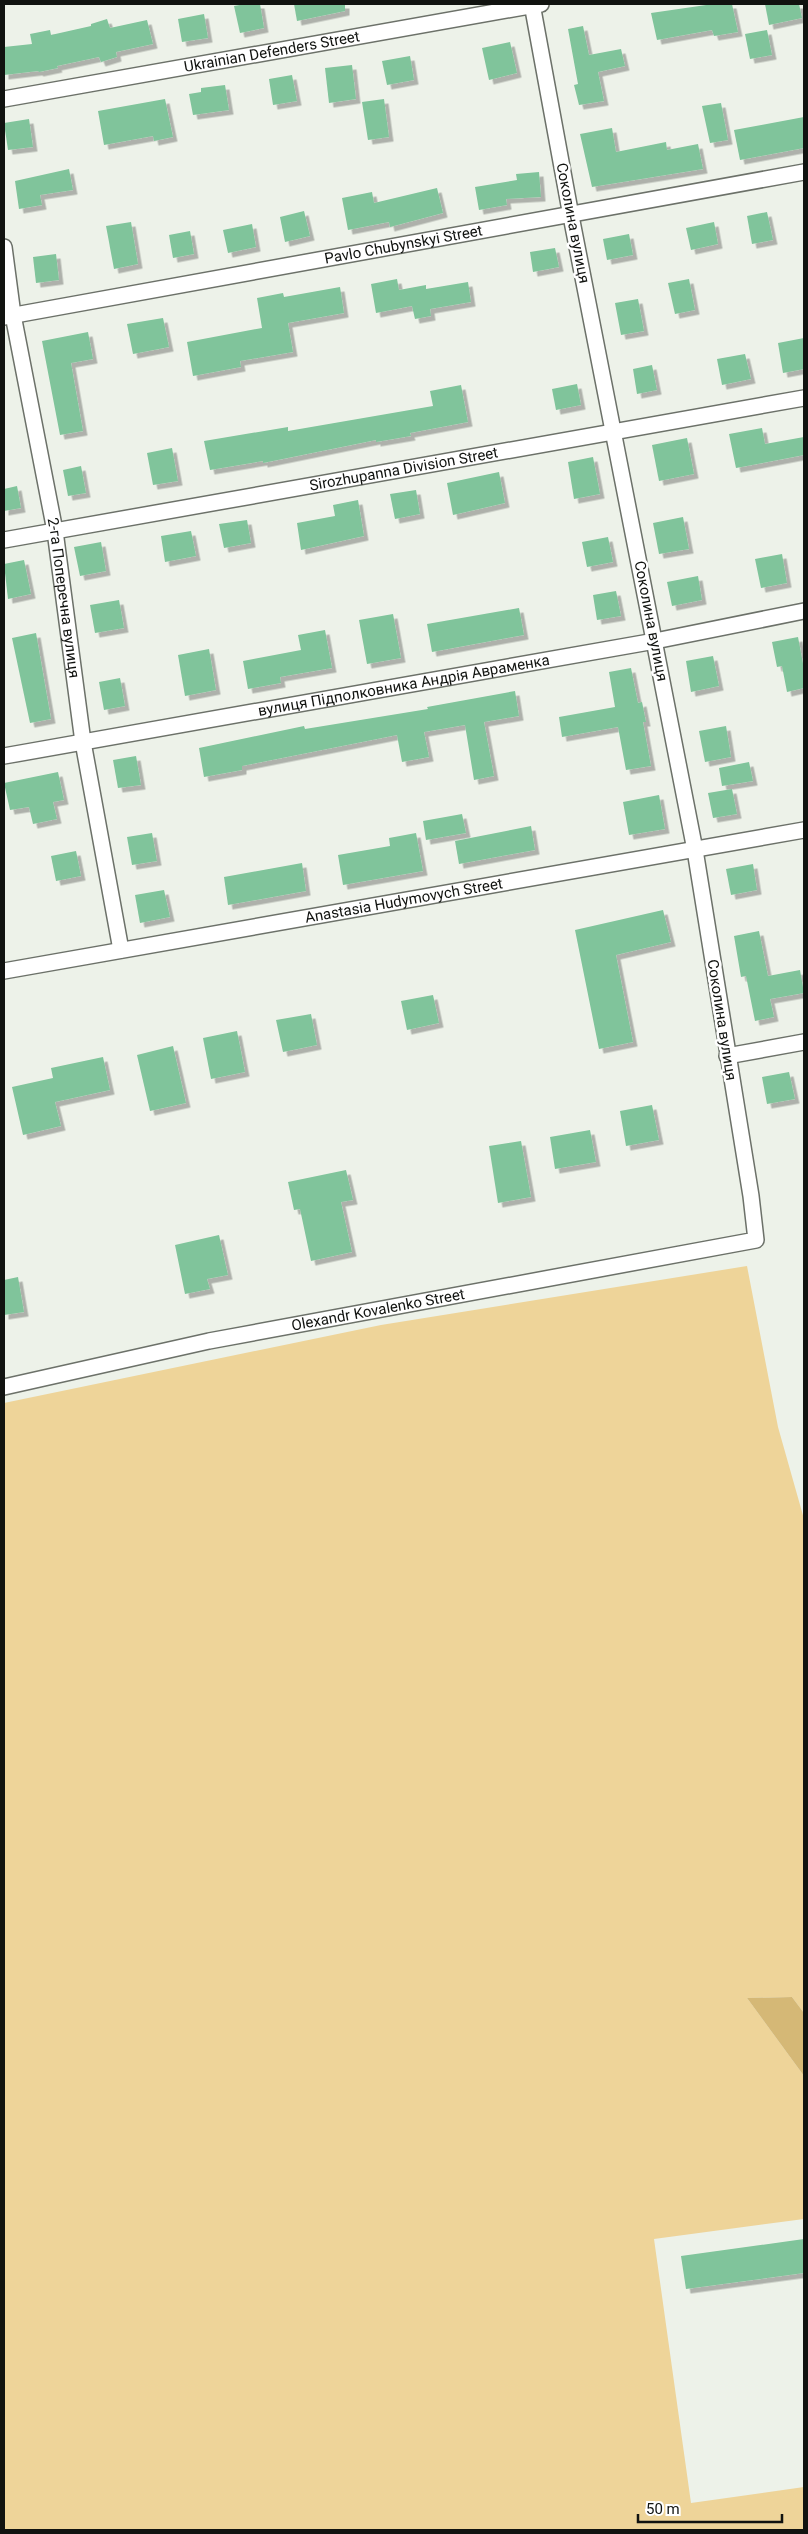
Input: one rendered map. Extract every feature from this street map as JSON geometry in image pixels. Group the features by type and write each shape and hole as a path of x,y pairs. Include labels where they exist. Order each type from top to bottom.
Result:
{"street":[{"name":"Ukrainian Defenders Street","path":"4,99 535,4"},
{"name":"Соколина вулиця","path":"535,4 571,216 615,430 695,850 751,1196 756,1240"},
{"name":"Pavlo Chubynskyi Street","path":"8,316 571,216 804,172"},
{"name":"2-га Поперечна вулиця","path":"4,247 8,316 55,532 83,742 122,950"},
{"name":"Sirozhupanna Division Street","path":"4,540 615,430 804,398"},
{"name":"вулиця Підполковника Андрія Авраменка","path":"4,756 654,641 804,611"},
{"name":"Anastasia Hudymovych Street","path":"4,971 804,830"},
{"path":"727,1056 804,1042"},
{"name":"Olexandr Kovalenko Street","path":"4,1387 209,1341 756,1240"}],"shaded area":[{"path":"747,1266 778,1427 804,1519 804,2013 792,1997 747,1998 804,2076 804,2219 654,2239 691,2503 804,2487 804,2530 4,2530 4,1403 381,1325"},
{"path":"792,1997 804,2013 804,2076 747,1998"}],"building":[{"path":"260,4 264,28 240,33 234,6"},
{"path":"294,4 345,4 345,11 297,21"},
{"path":"713,4 732,4 738,32 714,36 712,30 657,40 651,13"},
{"path":"765,4 799,4 802,18 769,25"},
{"path":"204,14 208,38 182,42 178,19"},
{"path":"107,19 110,28 147,20 153,44 116,52 117,57 101,62 99,57 39,72 4,75 4,47 32,44 30,34 50,30 51,35 91,26 91,24"},
{"path":"583,26 589,55 621,49 625,66 598,72 604,101 579,105 574,85 578,84 568,29"},
{"path":"767,30 772,55 750,59 745,34"},
{"path":"510,42 517,73 489,80 482,48"},
{"path":"410,56 414,80 387,85 382,61"},
{"path":"352,65 356,99 329,103 325,68"},
{"path":"292,75 297,101 273,105 269,79"},
{"path":"225,85 229,110 193,115 189,94 201,92 201,88"},
{"path":"165,99 173,137 154,141 153,136 104,145 98,111"},
{"path":"384,99 389,137 368,140 362,102"},
{"path":"721,103 728,140 710,143 702,106"},
{"path":"804,117 804,148 740,160 734,130"},
{"path":"29,119 33,147 8,150 4,123"},
{"path":"612,128 616,152 666,142 667,150 698,144 703,169 592,187 580,134"},
{"path":"69,169 73,190 40,195 42,205 19,209 15,181"},
{"path":"539,172 541,197 506,199 507,205 479,210 475,187 517,180 516,174"},
{"path":"437,188 443,213 390,227 389,222 348,230 342,198 372,192 374,203"},
{"path":"304,211 310,236 285,242 280,217"},
{"path":"767,212 773,240 752,244 747,216"},
{"path":"131,222 138,264 114,269 106,226"},
{"path":"714,222 718,244 691,250 686,228"},
{"path":"252,224 256,247 228,253 223,230"},
{"path":"190,231 194,254 173,258 169,235"},
{"path":"629,234 633,255 607,260 603,239"},
{"path":"555,248 559,267 533,272 530,252"},
{"path":"56,254 59,280 36,283 33,257"},
{"path":"397,279 399,290 426,285 426,289 468,282 471,302 430,309 431,316 415,319 412,306 376,313 371,284"},
{"path":"689,279 695,310 675,314 668,283"},
{"path":"340,287 344,313 288,323 293,352 240,361 241,367 193,376 187,342 262,328 257,298 283,293 284,297"},
{"path":"638,299 644,331 621,335 615,303"},
{"path":"163,318 169,347 133,354 127,324"},
{"path":"88,332 93,359 71,363 83,431 60,435 42,341"},
{"path":"804,338 804,369 783,373 778,343"},
{"path":"745,354 751,379 722,385 717,359"},
{"path":"652,365 657,390 637,394 633,369"},
{"path":"577,384 581,405 556,410 552,389"},
{"path":"461,385 468,422 410,433 411,436 376,442 376,440 263,463 263,461 210,470 204,441 288,427 288,431 433,406 430,391"},
{"path":"762,428 765,444 804,437 804,455 736,468 729,434"},
{"path":"687,438 694,474 659,481 652,445"},
{"path":"172,448 178,481 153,485 147,453"},
{"path":"593,457 600,494 574,499 568,462"},
{"path":"81,466 86,493 68,496 63,470"},
{"path":"499,472 505,503 453,515 447,483"},
{"path":"17,486 21,508 4,511 4,489"},
{"path":"416,490 420,514 395,519 390,494"},
{"path":"358,500 364,536 301,550 297,523 335,516 333,505"},
{"path":"683,517 689,549 659,554 653,523"},
{"path":"247,520 251,543 224,548 219,524"},
{"path":"191,531 196,556 165,562 161,536"},
{"path":"608,537 613,562 587,567 582,542"},
{"path":"101,542 106,571 80,576 74,547"},
{"path":"782,554 787,583 761,588 755,559"},
{"path":"24,560 31,594 8,599 4,564"},
{"path":"698,576 702,600 672,606 667,582"},
{"path":"616,591 621,616 597,620 593,595"},
{"path":"119,600 124,628 95,633 90,605"},
{"path":"519,608 524,635 432,652 427,624"},
{"path":"393,614 401,658 367,664 359,620"},
{"path":"325,630 332,668 280,677 281,683 248,689 243,661 301,650 298,635"},
{"path":"36,633 51,719 30,723 12,638"},
{"path":"798,637 804,669 804,688 787,692 782,666 777,667 772,642"},
{"path":"209,649 216,690 185,696 178,655"},
{"path":"713,656 719,686 691,692 686,661"},
{"path":"631,668 638,703 642,702 646,722 643,722 651,766 626,770 618,727 562,737 559,717 615,707 609,672"},
{"path":"120,678 125,706 104,710 99,682"},
{"path":"515,691 519,716 484,722 494,776 474,780 465,725 424,732 429,757 402,762 397,735 242,766 242,770 204,777 199,748 304,726 305,729 428,709 427,707"},
{"path":"726,726 731,757 705,762 699,731"},
{"path":"136,756 141,785 118,788 113,760"},
{"path":"749,762 753,781 722,786 719,768"},
{"path":"58,772 64,800 53,802 57,819 33,824 29,807 10,810 4,783"},
{"path":"732,789 737,814 713,818 708,793"},
{"path":"659,795 665,829 629,835 623,802"},
{"path":"462,814 466,833 426,840 423,821"},
{"path":"531,826 535,850 459,864 455,841"},
{"path":"152,833 157,861 132,865 127,837"},
{"path":"416,833 423,871 343,885 338,855 390,846 389,838"},
{"path":"76,851 81,876 56,881 51,856"},
{"path":"302,863 306,891 228,905 224,877"},
{"path":"753,864 757,890 731,895 726,869"},
{"path":"164,890 170,917 140,923 135,895"},
{"path":"663,910 671,942 616,955 633,1042 599,1049 575,930"},
{"path":"759,931 768,976 800,970 804,993 770,999 774,1017 755,1021 746,976 741,977 734,936"},
{"path":"433,995 439,1023 407,1030 401,1001"},
{"path":"311,1014 317,1045 283,1052 276,1020"},
{"path":"237,1031 245,1072 211,1079 203,1038"},
{"path":"173,1046 186,1103 150,1111 137,1055"},
{"path":"103,1057 110,1090 55,1102 61,1126 23,1135 12,1087 53,1078 51,1068"},
{"path":"789,1072 795,1099 767,1104 762,1077"},
{"path":"652,1105 659,1140 626,1146 620,1111"},
{"path":"590,1130 596,1162 555,1169 550,1137"},
{"path":"521,1141 531,1197 498,1203 489,1146"},
{"path":"346,1170 353,1200 341,1202 352,1252 311,1261 300,1209 294,1210 288,1182"},
{"path":"219,1235 228,1275 207,1279 210,1289 185,1294 175,1245"},
{"path":"18,1277 24,1312 4,1315 4,1280"},
{"path":"804,2239 804,2273 686,2289 681,2256"}]}
